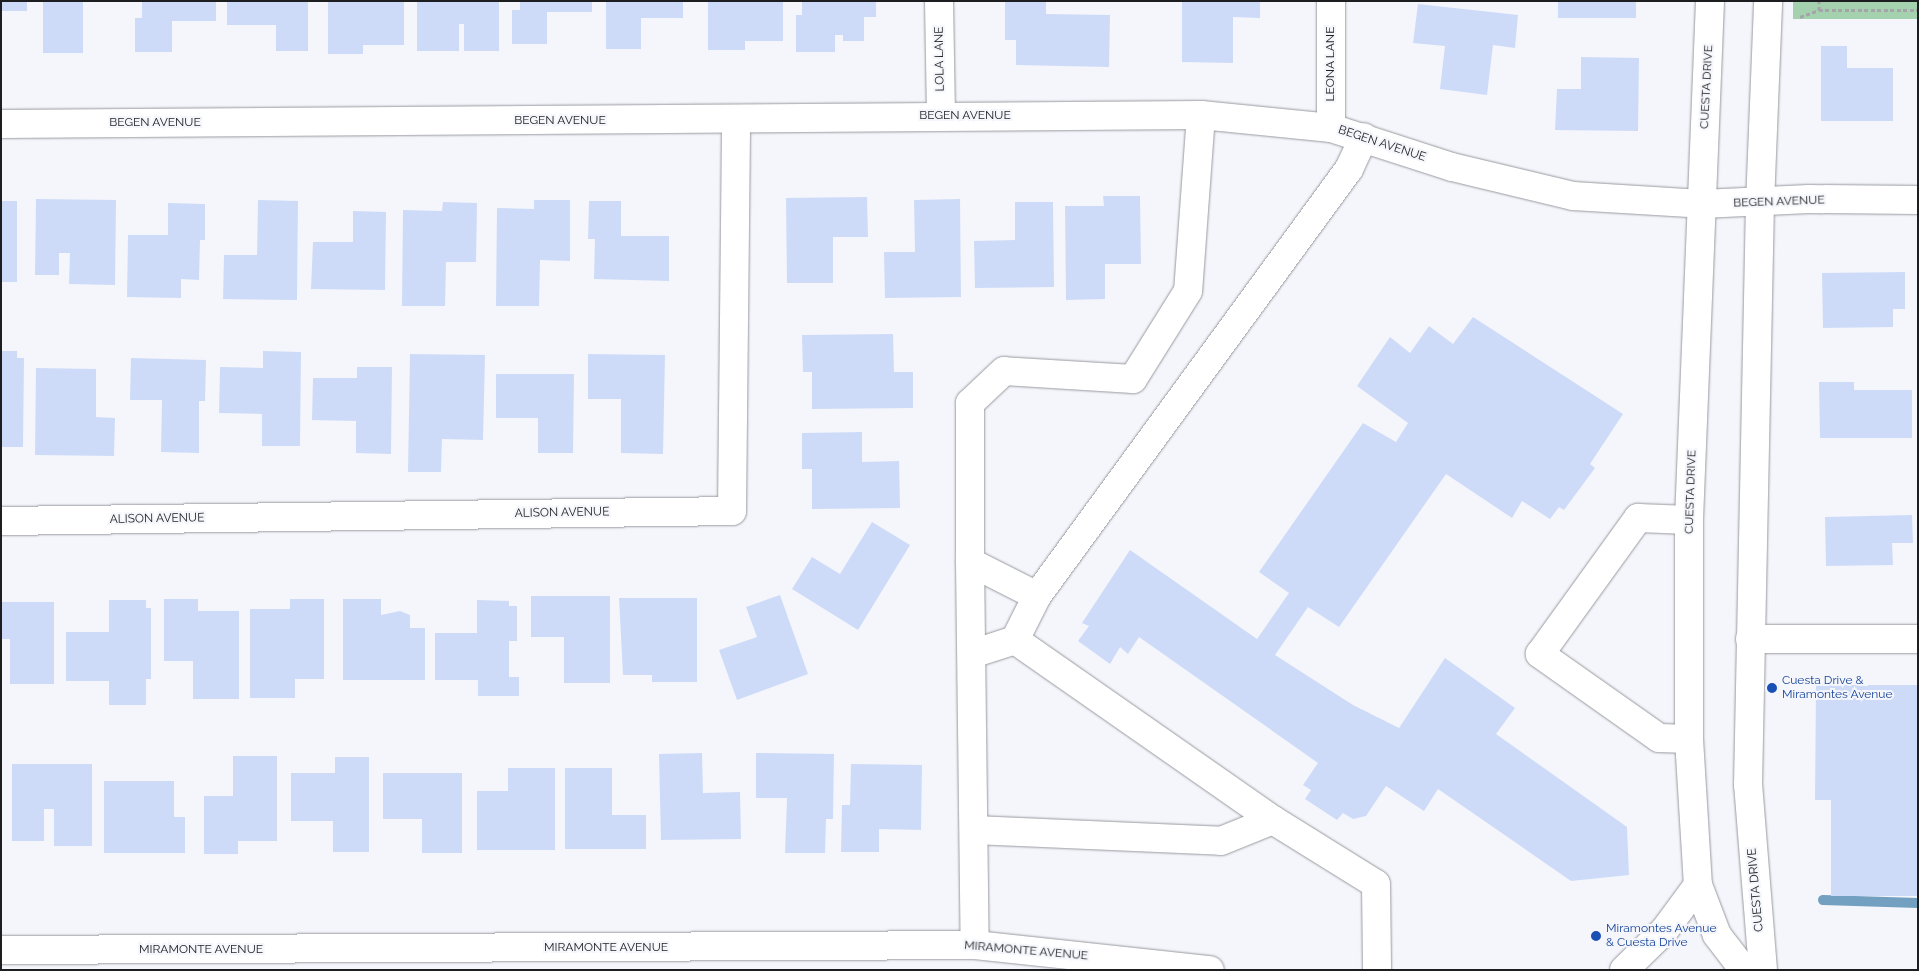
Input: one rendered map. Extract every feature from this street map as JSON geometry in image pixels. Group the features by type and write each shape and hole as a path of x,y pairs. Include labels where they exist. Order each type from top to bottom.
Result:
{"street":[{"name":"LOLA LANE","path":"939,1 941,116"},
{"name":"LEONA LANE","path":"1331,1 1331,128"},
{"name":"CUESTA DRIVE","path":"1710,1 1689,520 1689,738 1698,885 1717,935 1744,970"},
{"name":"CUESTA DRIVE","path":"1763,970 1748,786 1760,204 1768,1"},
{"name":"BEGEN AVENUE","path":"1,124 736,120 941,116 1201,115 1331,128 1364,137 1452,167 1573,196 1702,204 1760,204 1809,199 1918,200"},
{"path":"975,945 970,403 1004,371 1133,379 1188,291 1201,115"},
{"name":"ALISON AVENUE","path":"1,521 732,511 736,120"},
{"path":"972,654 1015,640 1037,596 1349,169 1364,137"},
{"path":"1689,520 1638,518 1540,654 1659,738 1689,738"},
{"path":"970,562 1037,596"},
{"path":"1750,639 1918,639"},
{"path":"1015,640 1273,820 1376,884 1377,970"},
{"path":"974,830 1222,841 1273,820"},
{"path":"1624,970 1664,931 1698,885"},
{"name":"MIRAMONTE AVENUE","path":"1,950 975,945 1210,970"}],"path":[{"path":"1819,1 1819,10"},
{"path":"1792,19 1819,10 1918,10"}],"green space":[{"path":"1793,1 1918,1 1918,19 1793,19"}],"building":[{"path":"1,1 27,1 27,11 1,11"},
{"path":"43,1 83,1 83,53 43,53"},
{"path":"142,1 216,1 216,21 172,21 172,52 135,52 135,18 142,18"},
{"path":"227,1 308,1 308,51 276,51 276,25 227,25"},
{"path":"328,1 404,1 404,45 363,45 363,54 328,54"},
{"path":"417,1 499,1 499,51 464,51 464,24 459,24 459,51 417,51"},
{"path":"520,1 592,1 592,12 547,12 547,44 512,44 512,10 520,10"},
{"path":"606,1 683,1 683,18 641,18 641,49 606,49"},
{"path":"708,1 783,1 783,41 745,41 745,50 708,50"},
{"path":"802,1 876,1 876,17 864,17 864,41 843,41 843,35 835,35 835,52 796,52 796,15 802,15"},
{"path":"1005,1 1046,1 1046,14 1110,15 1109,67 1016,65 1016,40 1005,40"},
{"path":"1182,1 1260,1 1260,18 1233,17 1233,63 1182,62"},
{"path":"1558,1 1636,1 1636,18 1558,18"},
{"path":"1418,4 1518,15 1515,48 1493,45 1487,95 1440,89 1445,46 1413,43"},
{"path":"1821,46 1847,46 1847,68 1893,68 1893,121 1821,121"},
{"path":"1581,57 1639,58 1638,131 1555,130 1557,89 1581,89"},
{"path":"1103,196 1140,196 1141,264 1105,264 1105,299 1066,300 1065,206 1104,206"},
{"path":"867,197 868,237 833,237 833,283 787,283 786,198"},
{"path":"36,199 116,200 115,285 69,284 70,253 59,253 59,275 35,275"},
{"path":"960,199 961,297 885,298 884,252 915,252 914,200"},
{"path":"258,200 298,201 297,300 223,299 224,255 257,255"},
{"path":"534,200 570,200 570,261 540,260 539,306 496,306 497,208 534,209"},
{"path":"1,201 17,201 17,282 1,282"},
{"path":"589,201 621,201 621,236 669,236 669,281 594,279 595,239 588,239"},
{"path":"443,202 477,203 476,262 446,262 445,306 402,306 403,210 442,211"},
{"path":"1015,202 1053,202 1054,287 975,288 974,241 1015,240"},
{"path":"168,203 205,204 205,240 200,240 199,280 181,279 181,298 127,297 128,235 168,235"},
{"path":"353,211 386,212 385,290 311,289 313,242 353,242"},
{"path":"1905,272 1905,309 1893,309 1893,327 1823,328 1822,273"},
{"path":"1473,317 1623,414 1590,464 1595,468 1564,510 1559,507 1550,519 1522,501 1512,518 1446,474 1339,627 1308,607 1275,655 1353,705 1399,728 1445,658 1515,708 1496,734 1627,827 1629,875 1571,881 1438,789 1424,811 1386,786 1366,816 1353,819 1343,813 1337,820 1305,799 1311,790 1303,785 1318,763 1139,637 1128,654 1120,647 1110,664 1078,641 1089,626 1082,623 1130,550 1257,639 1289,593 1259,572 1363,423 1396,442 1408,423 1357,386 1390,337 1410,353 1429,326 1453,344"},
{"path":"893,334 894,372 913,372 913,408 812,409 812,372 803,372 802,335"},
{"path":"1,351 17,351 17,358 24,358 23,447 1,447"},
{"path":"263,351 301,352 300,446 262,446 262,414 219,413 220,367 263,368"},
{"path":"410,354 485,355 483,440 442,439 441,472 408,472"},
{"path":"588,354 665,355 663,454 621,453 621,399 588,399"},
{"path":"131,358 206,360 205,401 199,401 199,453 161,452 162,400 130,400"},
{"path":"357,367 392,367 391,454 356,453 356,421 312,420 313,378 357,378"},
{"path":"36,368 96,369 96,417 115,418 114,456 35,455"},
{"path":"496,374 574,374 573,453 538,453 538,418 496,418"},
{"path":"1819,382 1854,382 1854,390 1912,390 1912,438 1820,438"},
{"path":"862,432 862,462 899,461 900,508 812,509 812,469 802,469 802,433"},
{"path":"1912,515 1913,543 1892,543 1893,565 1826,566 1825,517"},
{"path":"872,522 910,545 858,630 792,589 812,557 840,574"},
{"path":"780,595 808,674 737,700 719,650 757,637 746,607"},
{"path":"531,596 610,596 610,683 564,683 564,637 531,637"},
{"path":"619,598 697,598 697,682 652,682 652,675 623,675"},
{"path":"164,599 198,599 198,611 239,611 239,699 193,699 193,661 164,661"},
{"path":"290,599 324,599 324,679 295,679 295,698 250,698 250,609 290,609"},
{"path":"343,599 381,599 381,615 400,611 410,615 410,628 425,628 425,680 343,680"},
{"path":"109,600 146,600 146,608 151,608 151,679 146,679 146,705 109,705 109,681 66,681 66,632 109,632"},
{"path":"477,600 509,601 509,606 517,606 517,641 509,641 509,677 519,677 519,696 478,696 478,680 435,680 435,633 477,633"},
{"path":"1,602 54,602 54,684 10,684 10,639 1,639"},
{"path":"1816,685 1918,685 1918,896 1831,896 1831,800 1815,800"},
{"path":"702,753 703,793 740,792 741,839 661,840 659,754"},
{"path":"756,753 834,754 833,819 826,819 825,853 785,853 787,798 756,798"},
{"path":"233,756 277,756 277,841 238,841 238,854 204,854 204,796 233,796"},
{"path":"335,757 369,757 369,852 333,852 333,821 291,821 291,773 335,773"},
{"path":"12,764 92,764 92,846 54,846 54,809 44,809 44,841 12,841"},
{"path":"851,764 922,765 921,830 879,829 879,852 841,852 842,805 850,805"},
{"path":"508,768 555,768 555,850 477,850 477,791 508,791"},
{"path":"565,768 612,768 612,815 646,815 646,849 565,849"},
{"path":"383,773 462,773 462,853 422,853 422,819 383,819"},
{"path":"104,781 174,781 174,817 185,817 185,853 104,853"}],"waterway":[{"path":"1823,900 1918,903"}],"place":[{"name":"Cuesta Drive & Miramontes Avenue","path":"1772,688"},
{"name":"Miramontes Avenue & Cuesta Drive","path":"1596,936"}]}
